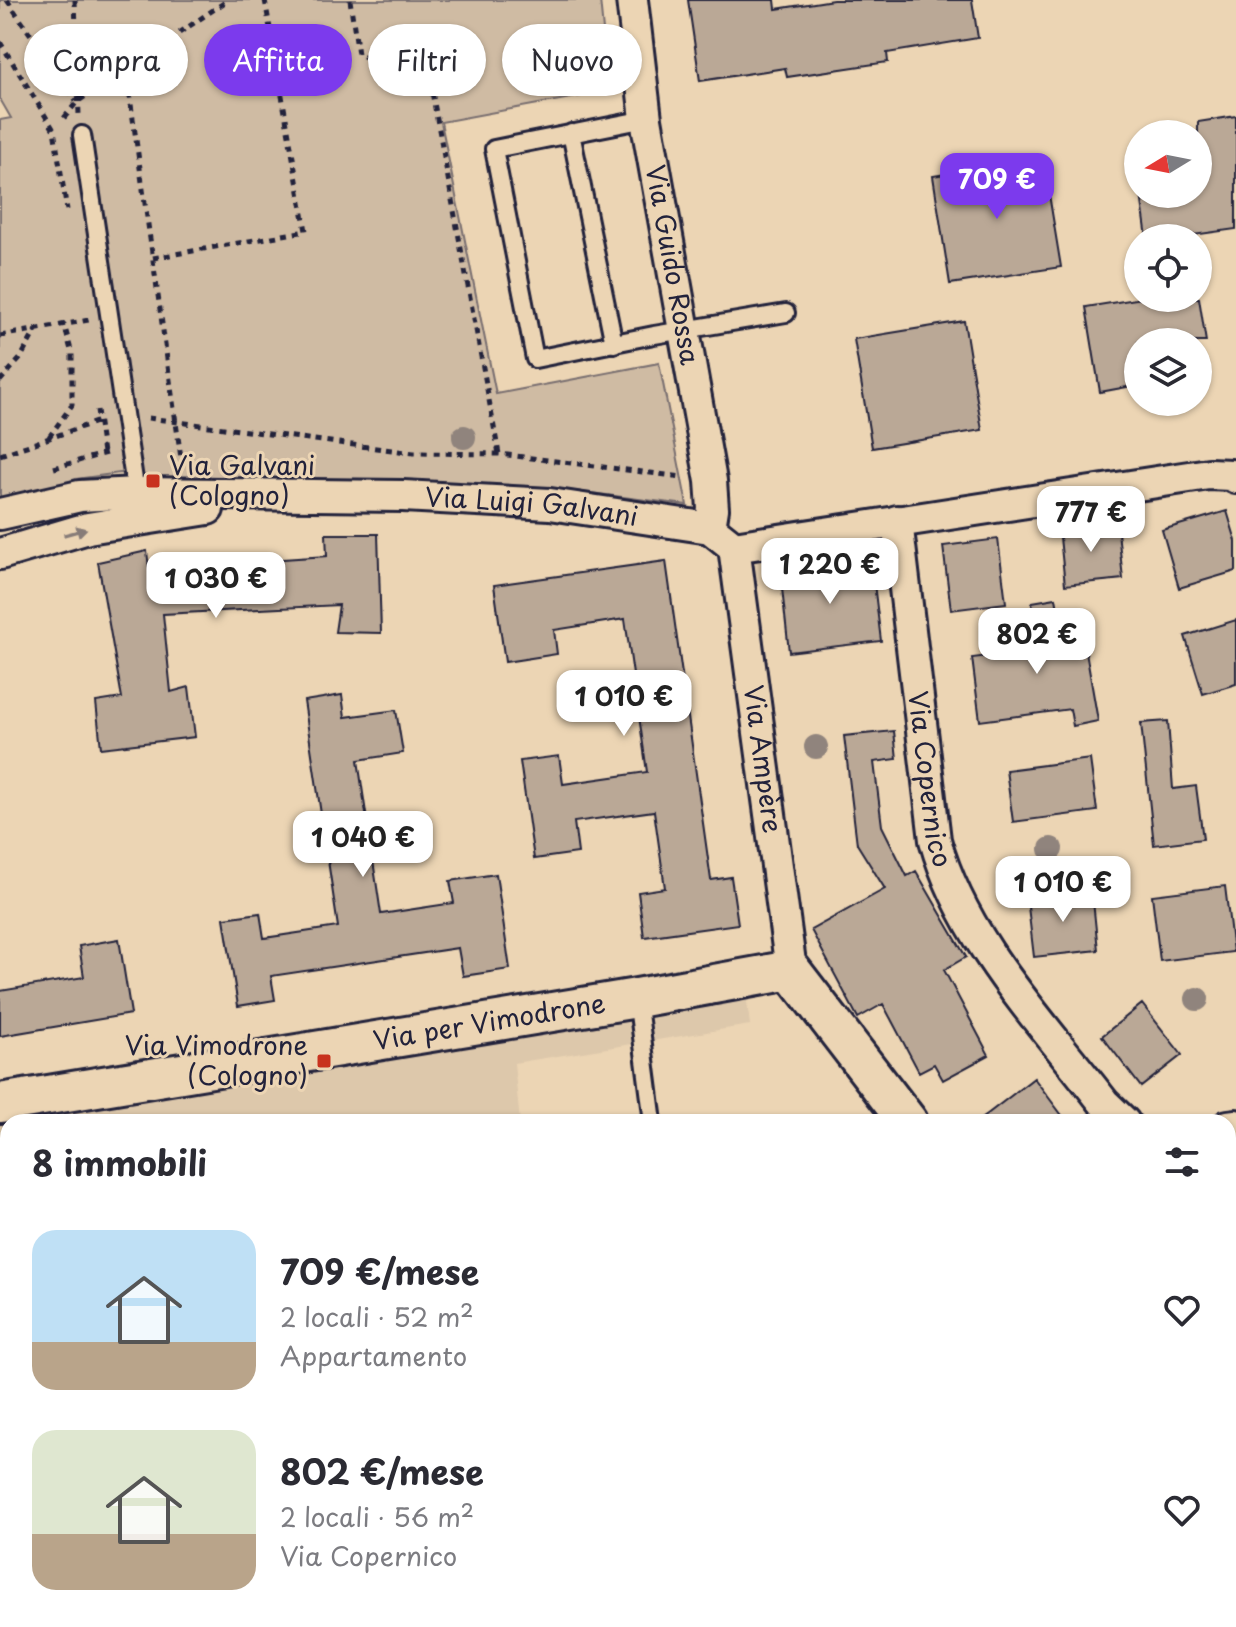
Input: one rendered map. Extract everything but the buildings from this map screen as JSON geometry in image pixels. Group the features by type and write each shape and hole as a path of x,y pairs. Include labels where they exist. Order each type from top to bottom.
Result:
{"street":[{"name":"Via Guido Rossa","path":"632,0 646,119 711,481 713,509 710,528"},
{"path":"734,547 1209,474 1236,478"},
{"name":"Via Luigi Galvani","path":"0,514 80,496 136,493 321,495 550,504 710,528 734,547"},
{"name":"Via Luigi Galvani","path":"0,554 88,528 321,495"},
{"name":"Via Copernico","path":"897,521 935,840 942,865 986,950 1116,1114"},
{"name":"Via Ampère","path":"734,547 791,970"},
{"path":"791,970 902,1114"},
{"name":"Via per Vimodrone","path":"0,1103 791,970"}],"lane":[{"path":"646,119 494,149 535,359 786,313"},
{"path":"571,133 614,344"},
{"path":"82,135 136,493"},
{"path":"637,998 652,1114"}],"path":[{"path":"7,0 77,102"},
{"path":"75,0 77,102"},
{"path":"188,27 228,0"},
{"path":"153,258 306,231 265,0"},
{"path":"350,0 358,54 430,81 499,454"},
{"path":"0,42 54,130 86,96"},
{"path":"130,96 181,458"},
{"path":"1,337 110,318"},
{"path":"49,438 72,405 72,354 64,324"},
{"path":"0,381 20,359 37,329"},
{"path":"0,455 98,421 125,416 414,453 499,454 711,481"}],"shaded area":[{"path":"0,0 600,0 602,24 502,24 502,96 582,96 441,122 496,394 659,363 687,505 542,487 327,480 188,480 120,473 76,479 0,502 0,120 11,118 0,99"},
{"path":"744,978 750,1025 514,1063 519,1114 0,1114 0,1103"}],"place":[{"name":"Via Galvani (Cologno)","path":"153,481"},
{"name":"Via Vimodrone (Cologno)","path":"324,1061"}]}
